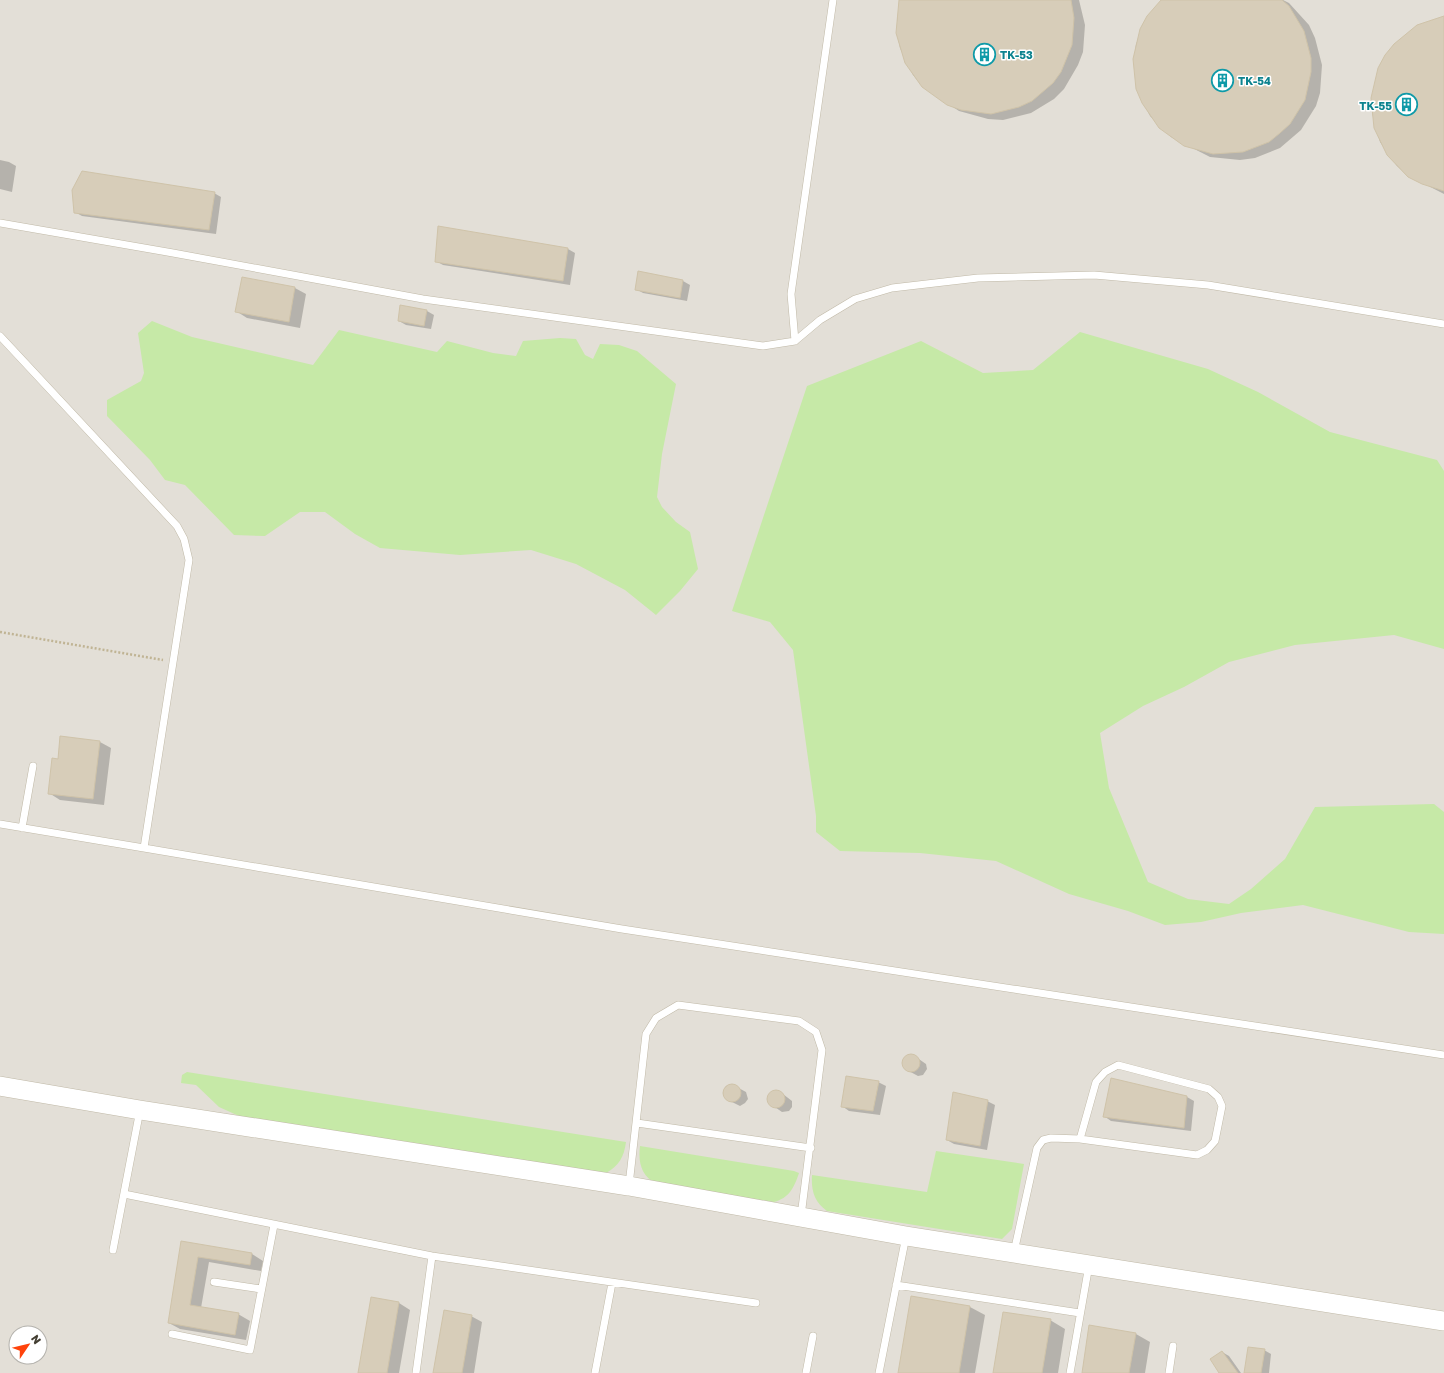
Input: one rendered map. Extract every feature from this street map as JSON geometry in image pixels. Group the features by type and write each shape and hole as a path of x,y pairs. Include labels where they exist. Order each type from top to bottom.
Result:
{"street":[{"path":"0,1086 140,1110 629,1186 906,1236 1444,1321"}],"lane":[{"path":"795,341 792,294 833,0"},
{"path":"0,224 173,253 423,299 763,346 795,341 820,320 839,307 855,299 892,288 978,278 1094,274 1208,285 1444,324"},
{"path":"0,336 177,526 184,539 189,560 144,848"},
{"path":"22,828 33,766"},
{"path":"0,824 630,930 1444,1055"},
{"path":"629,1186 646,1034 656,1018 678,1005 799,1021 816,1032 822,1050 811,1148 801,1217"},
{"path":"1014,1252 1038,1148 1043,1140 1051,1138 1080,1139 1197,1155 1207,1150 1215,1141 1222,1106 1218,1097 1209,1089 1118,1065 1105,1072 1096,1082 1080,1139"},
{"path":"113,1250 140,1110"},
{"path":"637,1123 811,1148"},
{"path":"124,1194 432,1256 756,1303"},
{"path":"172,1334 250,1350 274,1225"},
{"path":"879,1373 906,1236"},
{"path":"416,1373 432,1256"},
{"path":"1070,1373 1089,1265"},
{"path":"214,1282 261,1289"},
{"path":"595,1373 612,1283"},
{"path":"896,1285 1080,1313"},
{"path":"806,1373 813,1336"},
{"path":"1169,1373 1173,1346"}],"path":[{"path":"0,632 173,661"}],"shaded area":[{"path":"0,0 1444,0 1444,1373 0,1373"}],"green space":[{"path":"152,321 192,337 313,365 339,330 437,352 447,341 493,353 516,356 523,341 560,338 576,339 585,355 593,359 600,344 619,345 637,351 676,384 662,454 657,497 662,507 676,522 690,532 698,569 680,591 656,615 625,590 576,564 531,550 460,555 380,548 355,534 325,512 300,512 265,536 234,535 185,485 165,480 150,460 107,416 107,400 141,381 144,373 138,333"},
{"path":"1080,332 1208,369 1258,392 1330,432 1437,460 1444,471 1444,649 1394,635 1295,645 1229,662 1184,687 1143,706 1100,733 1109,788 1148,882 1188,899 1229,904 1251,889 1285,859 1315,807 1434,804 1444,812 1444,934 1409,932 1303,905 1241,913 1201,922 1165,925 1128,911 1069,894 996,861 920,853 840,851 816,832 816,816 793,650 770,622 732,611 807,386 921,341 983,373 1033,370"},
{"path":"187,1072 626,1142 624,1152 618,1164 606,1173 239,1116 219,1107 196,1085 181,1083 182,1075"},
{"path":"640,1146 799,1173 790,1192 784,1198 774,1202 656,1184 644,1173 640,1163"},
{"path":"936,1151 1024,1164 1012,1229 1002,1239 827,1211 819,1204 814,1195 812,1175 927,1192"}],"building":[{"name":"TK-53","path":"899,0 1071,0 1074,18 1072,45 1061,72 1053,83 1032,101 1019,107 991,114 961,110 947,105 922,87 905,63 896,33"},
{"name":"TK-54","path":"1161,0 1282,0 1289,6 1304,31 1311,58 1311,72 1305,100 1290,124 1269,142 1243,152 1213,154 1184,146 1159,128 1142,103 1136,89 1133,59 1140,29 1147,16"},
{"name":"TK-55","path":"1444,16 1444,191 1422,184 1408,177 1387,155 1374,128 1371,98 1378,68 1385,55 1394,44 1417,25"},
{"path":"82,171 215,192 209,230 74,213 72,190"},
{"path":"438,226 568,248 563,281 435,262"},
{"path":"638,271 683,280 680,298 635,290"},
{"path":"242,277 295,287 289,322 235,312"},
{"path":"400,305 427,310 424,326 398,321"},
{"path":"60,736 100,741 93,799 48,794 52,758 58,759"},
{"path":"907,1054 915,1054 920,1059 918,1070 915,1072 907,1072 902,1067 902,1059"},
{"path":"846,1076 879,1081 873,1111 841,1107"},
{"path":"1111,1078 1187,1096 1184,1128 1103,1117"},
{"path":"728,1084 736,1084 741,1089 739,1100 736,1102 728,1102 723,1097 723,1089"},
{"path":"772,1090 780,1090 785,1095 783,1106 780,1108 772,1108 767,1103 767,1095"},
{"path":"953,1092 988,1100 980,1146 946,1140"},
{"path":"181,1241 252,1253 250,1265 198,1257 190,1305 239,1313 235,1335 168,1323"},
{"path":"911,1296 970,1306 959,1373 898,1373"},
{"path":"371,1297 399,1302 387,1373 358,1373"},
{"path":"444,1310 472,1315 462,1373 433,1373"},
{"path":"1003,1312 1051,1319 1042,1373 993,1373"},
{"path":"1089,1325 1136,1333 1129,1373 1082,1373"},
{"path":"1248,1347 1265,1349 1261,1373 1244,1373"},
{"path":"1222,1351 1238,1373 1219,1373 1210,1359"}],"place":[{"name":"TK-53","path":"985,54"},
{"name":"TK-54","path":"1222,80"},
{"name":"TK-55","path":"1407,105"}]}
